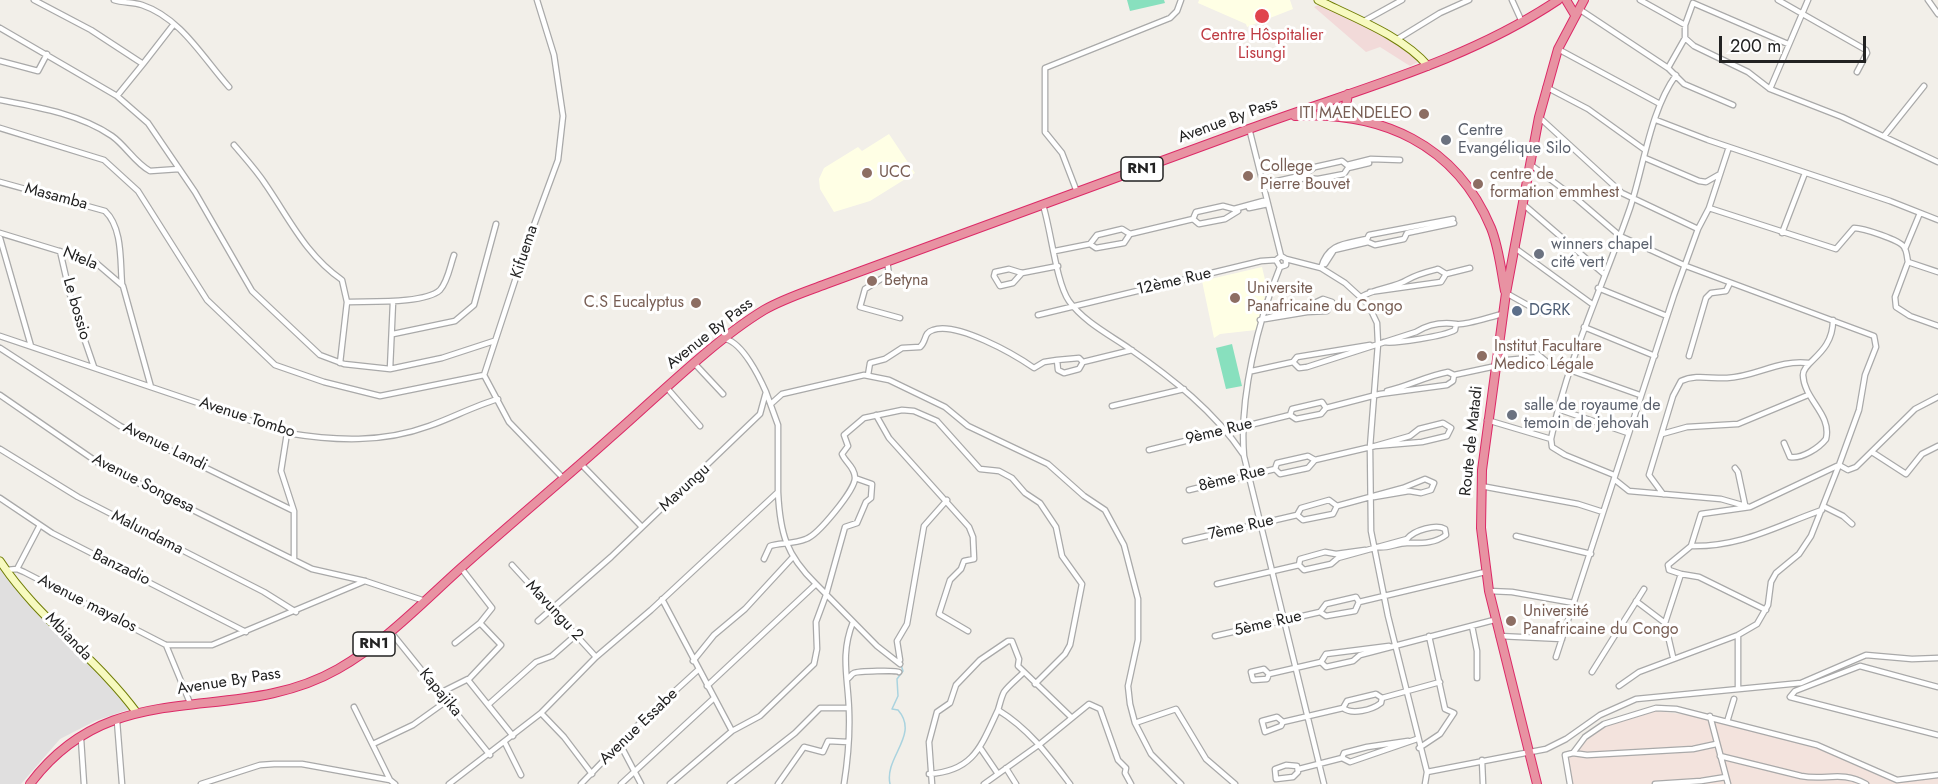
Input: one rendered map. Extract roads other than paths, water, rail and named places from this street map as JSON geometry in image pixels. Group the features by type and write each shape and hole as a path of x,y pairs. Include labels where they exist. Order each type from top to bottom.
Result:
{"highway":[{"name":"Avenue By Pass","path":"30,784 52,759 81,736 116,718 190,703 240,699 280,692 308,683 338,669 390,631 695,364 763,311 782,301 1249,128 1428,66 1490,41 1523,24 1558,0"},
{"path":"1566,0 1577,12"},
{"name":"Route de Matadi","path":"1537,784 1494,620 1485,572 1481,486 1487,420 1506,293 1539,117 1558,49 1584,0"},
{"path":"1348,94 1346,106 1352,117"},
{"path":"1285,116 1317,114 1352,117 1375,122 1418,141 1451,167 1476,201 1491,228 1506,293"}],"street":[{"path":"34,0 91,30 143,64"},
{"path":"114,0 141,5 174,24 189,38 229,87"},
{"name":"Kifuema","path":"484,375 558,160 563,116 554,55 537,0"},
{"path":"1077,192 1062,153 1045,132 1045,68 1170,18 1177,11 1181,0"},
{"path":"1320,0 1396,40 1419,56 1428,66"},
{"path":"1362,23 1402,0"},
{"path":"1396,40 1440,13 1469,0"},
{"path":"1512,0 1523,24"},
{"path":"1640,0 1685,25"},
{"path":"1778,0 1867,52 1857,72"},
{"path":"1770,89 1808,0"},
{"path":"1928,0 1938,14"},
{"path":"1668,68 1685,38 1685,25 1694,1 1788,44"},
{"path":"1577,12 1668,68 1698,92 1733,105"},
{"path":"117,96 174,24"},
{"path":"0,28 117,96 154,130 195,192 252,291 320,355 340,363 390,369 442,358 494,341"},
{"path":"1685,38 1694,46 1748,72 1770,89 1884,136 1938,162"},
{"path":"1558,49 1660,104"},
{"path":"0,61 38,71 47,54"},
{"path":"1676,75 1660,104 1620,236 1598,288 1570,368 1551,439 1552,447 1614,477 1629,491 1721,499 1747,506"},
{"path":"1884,136 1924,86"},
{"path":"1546,87 1588,109 1645,150"},
{"path":"0,100 72,116 93,125 112,135 150,171 179,169"},
{"path":"1539,117 1632,200 1698,229"},
{"path":"1656,120 1938,220"},
{"path":"0,128 104,160 116,170 148,204 207,300 275,365 324,382 377,396 484,375 506,417 520,435 564,479"},
{"path":"1249,128 1268,202 1280,267 1263,320 1252,371 1242,427 1244,456 1286,620 1324,784"},
{"path":"234,145 266,184 305,247 323,267 342,280 347,302 340,363"},
{"path":"1556,657 1667,316 1698,229 1709,208 1729,147"},
{"path":"1645,158 1699,181 1706,182 1720,174"},
{"path":"1264,185 1308,175 1322,179 1344,174 1348,166 1371,159 1400,160"},
{"path":"1308,175 1315,167 1342,161 1348,166 1369,163"},
{"path":"1530,164 1578,200 1620,236 1686,266 1870,333 1876,341 1865,375 1859,410 1822,508 1805,547 1776,573 1771,582 1766,610 1757,624 1738,635 1673,657 1630,677 1619,686"},
{"path":"1782,233 1805,173"},
{"name":"Masamba","path":"0,182 105,211 114,222 117,232 123,286"},
{"path":"1193,219 1196,212 1223,206 1234,210 1268,202"},
{"path":"1523,204 1604,274"},
{"path":"1043,205 1065,292 1073,306 1184,389 1244,456"},
{"path":"1709,208 1836,249 1842,246 1849,232 1857,227 1900,243 1905,249 1908,262 1894,297 1896,307 1900,312 1938,326"},
{"path":"1193,219 1199,224 1226,219 1234,210"},
{"path":"1905,249 1920,213"},
{"path":"1055,251 1090,244 1096,248 1124,243 1130,234 1193,219"},
{"path":"1367,240 1369,235 1407,232 1454,221"},
{"path":"393,334 455,321 474,305 496,224"},
{"path":"1090,244 1097,235 1122,229 1130,234"},
{"path":"1323,269 1326,254 1336,246 1367,240 1375,245 1404,239 1407,232"},
{"name":"Ntela","path":"0,233 95,262 123,286"},
{"path":"0,238 31,346"},
{"path":"1515,248 1593,304"},
{"name":"Le bossio","path":"60,251 75,313 94,367"},
{"path":"347,302 393,302 438,292 445,282 453,255"},
{"path":"1278,258 1323,269 1361,297 1376,317 1377,395 1372,498 1375,548 1392,645 1427,772 1425,784"},
{"name":"12ème Rue","path":"1038,315 1278,258"},
{"path":"1280,267 1286,265 1286,259"},
{"path":"887,261 889,274 865,289 860,307 900,318"},
{"path":"1908,262 1938,272"},
{"path":"1022,273 1013,283 1000,286 994,276 995,272 1009,269 1022,273 1058,266"},
{"path":"1361,297 1370,292 1407,283 1418,287 1441,282 1446,274 1470,268"},
{"path":"1407,283 1415,274 1438,269 1446,274"},
{"path":"1689,356 1706,298 1711,293 1726,291 1730,283"},
{"path":"123,286 151,387"},
{"path":"1598,288 1667,316"},
{"path":"1506,293 1540,312"},
{"path":"1263,320 1306,310 1328,311 1332,306 1328,299 1323,299 1306,310"},
{"path":"390,369 393,302"},
{"path":"1417,335 1423,327 1445,322 1456,324 1504,314"},
{"path":"1784,443 1790,457 1796,458 1821,445 1826,439 1827,427 1824,417 1808,395 1803,375 1809,363 1826,348 1833,321"},
{"path":"1252,371 1293,362 1297,357 1314,352 1334,354 1417,335 1450,333 1455,330 1456,324"},
{"path":"1584,327 1655,356"},
{"path":"868,375 870,363 885,359 902,348 920,347 924,343 925,334 931,330 947,329 973,334 1034,368 1044,362 1057,360 1079,358 1083,362"},
{"name":"Avenue Tombo","path":"0,336 287,433 349,440 388,437 430,426 498,399"},
{"path":"726,339 738,342 772,403 778,425 779,522 792,558 877,646 900,662 897,641 907,624 924,526 947,500"},
{"name":"Avenue Landi","path":"0,348 120,426 294,511"},
{"path":"1057,360 1058,370 1064,373 1079,369 1083,362 1132,350"},
{"path":"1535,352 1539,357"},
{"path":"1293,362 1299,368 1307,367 1328,362 1334,354"},
{"path":"1326,408 1322,402 1292,409 1290,415 1296,419 1321,414 1326,408 1414,386 1424,377 1448,372 1454,375 1497,363 1539,357 1641,395"},
{"path":"1663,494 1648,475 1673,396 1681,381 1730,378 1782,363 1809,363"},
{"path":"695,364 723,394"},
{"path":"772,403 782,394 868,375 892,382 932,400 968,426 1040,460 1110,516 1126,552 1138,600 1138,640 1128,686 1135,723 1152,754 1181,784"},
{"path":"1414,386 1423,390 1447,385 1453,381 1454,375"},
{"path":"667,388 700,426"},
{"path":"1112,406 1184,389"},
{"name":"Mavungu","path":"538,621 756,419 762,409 766,392"},
{"name":"Avenue Songesa","path":"0,395 100,464 324,574 365,581 425,601"},
{"path":"1662,434 1687,427 1738,424 1808,395"},
{"path":"1839,465 1848,470 1853,469 1915,409 1938,397"},
{"path":"1558,409 1628,433"},
{"path":"764,559 770,546 787,545 807,539 820,530 837,510 855,478 851,465 842,456 844,449 848,446 843,437 857,423 876,415 902,410 931,417 980,469 999,471 1012,477 1025,493 1040,503 1053,521 1062,556 1082,584 1082,594 1070,645 1065,654 1035,684"},
{"path":"876,415 889,438 969,527 975,553 974,559 964,561 961,569 950,580 939,614 968,631"},
{"name":"9ème Rue","path":"1149,450 1290,415"},
{"path":"1487,420 1551,439"},
{"path":"1315,460 1308,456 1277,463 1275,469 1280,474 1308,468 1315,460 1410,438 1422,442 1447,436 1451,428 1443,423 1419,429 1410,438"},
{"path":"287,433 281,471 294,511 294,559"},
{"path":"1872,452 1906,474 1922,454 1938,446"},
{"name":"Malundama","path":"0,449 31,471 78,497 264,592 296,612"},
{"path":"581,464 642,527"},
{"path":"1766,610 1699,576 1671,571 1668,565 1691,546 1701,514 1747,506 1839,465"},
{"path":"1735,468 1747,506"},
{"name":"8ème Rue","path":"1189,490 1275,469"},
{"path":"670,784 732,730 760,716 814,664 817,649 816,621 826,595 845,527 857,523 866,502 871,498 874,486 855,478"},
{"path":"1337,506 1333,514 1303,520 1297,515 1301,508 1329,500 1337,506 1409,488 1425,479 1434,483 1431,490 1421,493 1409,488"},
{"path":"1481,486 1578,504 1603,512"},
{"path":"449,784 541,713 596,657 778,492"},
{"name":"Banzadio","path":"0,498 40,525 246,632"},
{"path":"1691,546 1717,546 1743,541 1822,508 1843,516 1852,524"},
{"name":"7ème Rue","path":"1185,541 1297,515"},
{"path":"17,569 40,525"},
{"path":"1299,565 1300,559 1325,552 1337,556 1407,541 1421,544 1441,539 1446,535 1445,529 1440,526 1413,533 1407,541"},
{"path":"1516,536 1590,554"},
{"path":"1299,565 1304,570 1331,564 1337,556"},
{"path":"693,661 714,635 745,609 792,558"},
{"name":"Mbianda","path":"0,561 63,633 120,689 137,713"},
{"path":"1217,584 1299,565"},
{"name":"Mavungu 2","path":"512,566 596,657"},
{"path":"455,643 480,623 492,608 461,568"},
{"name":"Avenue mayalos","path":"6,570 17,569 166,645"},
{"path":"1359,602 1356,597 1350,597 1326,604 1320,612 1326,616 1354,611 1359,602 1485,572"},
{"path":"1673,657 1665,623 1681,574"},
{"path":"190,703 166,645 212,645 296,612 365,581"},
{"path":"707,686 816,584"},
{"path":"1592,672 1644,589"},
{"path":"1489,591 1512,592 1574,603"},
{"path":"662,599 713,699 732,730"},
{"path":"1636,601 1665,623"},
{"name":"5ème Rue","path":"1215,636 1320,612"},
{"path":"1269,674 1321,662 1330,667 1353,661 1359,653 1494,620"},
{"path":"844,784 849,708 844,647 853,622"},
{"path":"442,692 468,678 500,647 500,642 480,623"},
{"path":"1472,626 1477,651 1477,678"},
{"name":"Kapajika","path":"390,631 442,692 490,754"},
{"path":"489,704 536,662 552,656 577,634"},
{"path":"1738,635 1738,689"},
{"path":"1419,748 1440,734 1454,713 1445,710 1429,636"},
{"path":"1499,636 1562,639"},
{"path":"932,784 929,774 929,742 935,716 940,708 950,703 956,685 980,660 1008,641 1012,641 1019,660 1017,664 1071,717"},
{"path":"1321,662 1326,654 1351,649 1359,653"},
{"path":"1427,772 1546,749 1566,739 1600,715 1627,702 1673,694 1801,683 1866,655 1912,659 1938,658"},
{"path":"1938,687 1860,666 1795,691 1790,697 1938,735"},
{"path":"846,679 855,673 876,673 892,669 899,672"},
{"name":"Avenue Essabe","path":"581,784 698,670"},
{"path":"929,774 952,770 970,761 981,749 983,738 1005,692 1024,672"},
{"path":"468,678 513,736"},
{"path":"1283,722 1277,717 1263,720 1264,730 1278,729 1283,722 1343,708 1350,712 1372,708 1381,702 1382,698 1440,682"},
{"path":"1343,708 1347,701 1377,694 1382,698"},
{"path":"621,784 713,699"},
{"path":"1727,722 1734,699"},
{"path":"373,744 421,720 448,700"},
{"path":"984,784 1040,744 1089,704 1100,709 1118,760 1126,768 1125,773 1131,784"},
{"path":"354,707 390,780 395,784"},
{"path":"730,784 795,733 820,708 849,708"},
{"path":"1570,784 1563,757 1574,753 1596,728 1656,708 1676,709 1710,716 1817,745 1897,780 1938,775"},
{"path":"1135,723 1176,709 1206,759 1235,784"},
{"path":"998,710 1018,723 1040,744 1070,784"},
{"path":"541,713 564,737 592,774"},
{"path":"1710,716 1728,784"},
{"path":"116,718 122,784"},
{"path":"81,736 84,784"},
{"path":"1342,758 1344,753 1417,739"},
{"path":"778,784 804,747 823,753 828,741 848,742"},
{"path":"505,743 521,775"},
{"path":"620,744 633,773 641,784"},
{"path":"1574,753 1587,755 1693,749 1716,744"},
{"path":"1299,769 1293,765 1278,767 1274,771 1278,780 1293,777 1299,769 1342,758 1350,762 1372,756 1379,748"},
{"path":"981,749 998,774"},
{"path":"1720,756 1801,776 1814,778 1838,775 1866,784"},
{"path":"1482,760 1483,784"},
{"path":"201,784 260,765 274,764 302,764 390,780"},
{"path":"1006,768 1016,784"},
{"path":"1928,776 1930,784"},
{"path":"1654,784 1726,777"}],"waterway":[{"path":"890,784 892,765 904,737 905,728 904,719 898,710 892,709 898,696 897,679 903,671 901,665"}],"place":[{"name":"Centre Hôspitalier Lisungi","path":"1262,16"},
{"name":"ITI MAENDELEO","path":"1424,114"},
{"name":"Centre Evangélique Silo","path":"1446,140"},
{"name":"UCC","path":"867,173"},
{"name":"College Pierre Bouvet","path":"1248,176"},
{"name":"centre de formation emmhest","path":"1478,184"},
{"name":"winners chapel cité vert","path":"1539,254"},
{"name":"Betyna","path":"872,281"},
{"name":"Universite Panafricaine du Congo","path":"1235,298"},
{"name":"C.S Eucalyptus","path":"696,303"},
{"name":"DGRK","path":"1517,311"},
{"name":"Institut Facultare Medico Légale","path":"1482,356"},
{"name":"salle de royaume de temoin de jehovah","path":"1512,415"},
{"name":"Université Panafricaine du Congo","path":"1511,621"}]}
